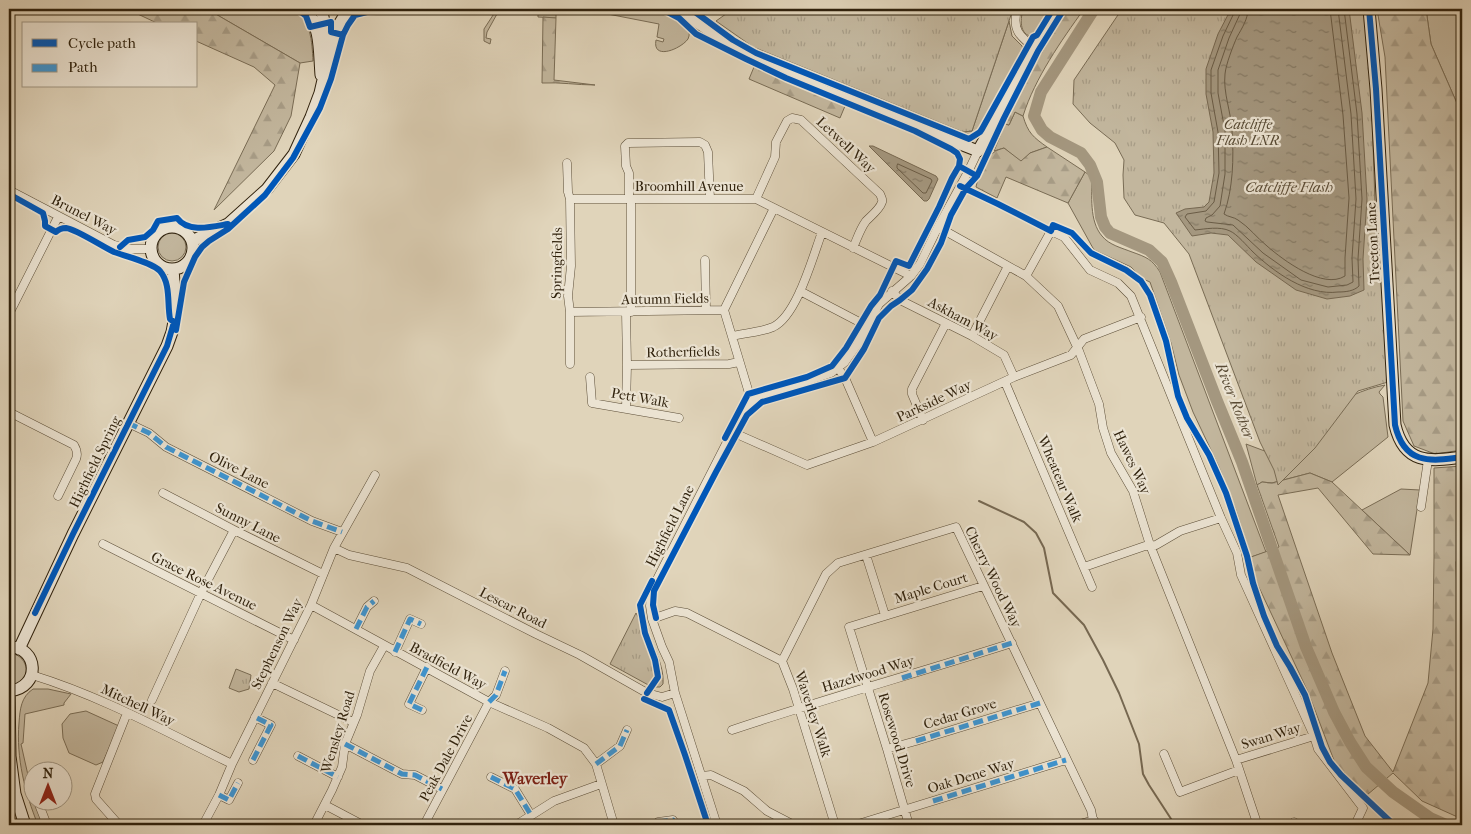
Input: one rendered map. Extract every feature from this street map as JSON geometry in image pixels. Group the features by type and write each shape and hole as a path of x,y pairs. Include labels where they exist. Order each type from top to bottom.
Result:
{"main road":[{"path":"306,9 318,30 322,86"},
{"path":"321,9 326,29 326,67"},
{"path":"321,9 336,14 348,9"},
{"path":"192,241 228,224 267,189 294,154 311,117 340,23 348,9"},
{"path":"677,9 752,59 825,91 978,151 1060,9"},
{"name":"Treeton Lane","path":"1369,9 1377,98 1395,425 1398,438 1404,447 1419,458 1428,460"},
{"path":"170,227 180,228 185,231 192,241 193,254 186,265 174,269 161,266 156,261 151,249 152,242 160,230 170,227"},
{"name":"Highfield Spring","path":"32,675 33,668 27,654 14,648 168,346 176,310 174,269"},
{"path":"1428,460 1462,457"},
{"path":"25,825 15,794 10,756 9,691 24,687 32,675"}],"street":[{"path":"1017,9 1016,29 1023,39 1036,49"},
{"name":"Letwell Way","path":"756,199 775,157 776,142 786,121 792,118 800,120 880,194 882,198 879,207 861,229 853,248"},
{"path":"626,408 630,199 625,146 628,143 700,142 705,145 708,152 710,199"},
{"name":"Highfield Lane","path":"717,824 675,693 669,662 652,619 650,606 651,591 732,432 752,403 760,397 830,373 845,362 879,304 911,276 920,264 978,151"},
{"name":"Springfields","path":"567,163 570,199 571,266 568,296 570,312 570,364"},
{"name":"Brunel Way","path":"9,190 114,246 130,249 151,249"},
{"name":"Broomhill Avenue","path":"570,199 756,199 911,276"},
{"path":"724,310 774,208"},
{"path":"9,314 58,217"},
{"name":"Hawes Way","path":"938,227 1026,276 1058,306 1078,348 1098,404 1111,453 1133,491 1150,545 1236,760 1256,820"},
{"path":"1026,276 1051,231 1064,237 1090,270 1118,283 1131,296 1141,317 1174,405 1237,553 1241,575 1314,736 1318,749 1364,808 1355,825"},
{"path":"732,336 772,327 787,315 800,291 822,232"},
{"path":"705,260 706,310"},
{"path":"972,336 1008,266"},
{"path":"800,291 867,326"},
{"name":"Askham Way","path":"892,291 900,300 972,336 1004,356 1014,377"},
{"name":"Autumn Fields","path":"570,312 724,310 752,403"},
{"name":"Parkside Way","path":"732,432 807,465 873,442 1014,377 1071,355 1084,339 1141,317"},
{"path":"923,420 912,390 946,323"},
{"name":"Rotherfields","path":"628,365 728,364 739,362"},
{"path":"838,368 846,378 873,442"},
{"name":"Pett Walk","path":"590,377 592,403 679,418"},
{"name":"Wheatear Walk","path":"1005,382 1092,588"},
{"path":"9,412 74,445 78,454 58,496"},
{"name":"Olive Lane","path":"128,423 150,433 166,447 312,520 342,532"},
{"path":"1421,507 1428,460"},
{"name":"Stephenson Way","path":"203,825 255,716 311,606 334,548 374,475"},
{"name":"Sunny Lane","path":"163,493 323,574"},
{"path":"1084,567 1150,545 1156,545 1180,531 1221,518"},
{"name":"Cherry Wood Way","path":"782,661 826,574 838,564 956,526 1091,810 1094,822"},
{"path":"152,700 201,593 234,530"},
{"name":"Grace Rose Avenue","path":"103,544 294,640"},
{"name":"Lescar Road","path":"334,548 349,555 407,568 580,655 647,693 662,697 675,693"},
{"path":"866,554 886,615"},
{"name":"Maple Court","path":"886,615 983,586"},
{"path":"356,629 367,607 374,601"},
{"name":"Bradfield Way","path":"311,606 489,702 548,728 584,748 596,764 614,825"},
{"name":"Waverley Walk","path":"652,619 675,611 688,612 782,661 836,825"},
{"name":"Rosewood Drive","path":"886,615 849,627 910,825"},
{"name":"Bradfield Way","path":"395,652 410,619 422,624"},
{"name":"Hazelwood Way","path":"732,730 1012,643"},
{"name":"Wensley Road","path":"314,825 338,777 342,766 345,744 357,716 370,671 384,646"},
{"path":"422,710 409,704 427,667"},
{"name":"Bradfield Way","path":"489,702 496,695 505,671"},
{"name":"Mitchell Way","path":"32,675 74,690 127,713 232,764"},
{"path":"272,683 353,722"},
{"name":"Peak Dale Drive","path":"424,825 489,702"},
{"name":"Cedar Grove","path":"887,749 1040,703"},
{"path":"119,825 96,799 95,794 127,713"},
{"path":"253,760 271,725 255,716"},
{"path":"596,764 620,746 627,730"},
{"name":"Swan Way","path":"1236,760 1314,736"},
{"path":"345,744 402,774 415,775 442,789"},
{"path":"1164,754 1180,792 1239,770"},
{"path":"298,756 338,777"},
{"name":"Oak Dene Way","path":"855,825 1066,760"},
{"path":"702,776 711,775 744,791 767,811 794,825"},
{"path":"491,777 515,789 531,815"},
{"path":"219,794 229,800 238,783"},
{"path":"516,825 554,801 601,784"},
{"path":"325,805 364,825"},
{"path":"42,812 47,825"},
{"path":"658,822 673,820 676,825"},
{"path":"1076,825 1094,822"},
{"path":"700,825 717,824"}],"green space":[{"path":"127,9 207,9 300,63 291,116 274,151 214,210 275,85 254,67 198,42 198,22 155,22"},
{"path":"207,9 292,9 307,24 311,39 313,61 300,63"},
{"path":"497,9 562,10 556,10 556,18 538,17 538,12 497,14 487,32 486,38 491,39 490,44 484,41 484,29"},
{"path":"582,9 660,9 689,28 689,38 674,49 663,52 658,50 656,46 656,40 663,42 664,39 657,37 659,24"},
{"path":"733,9 1013,9 972,131 963,132 753,47 716,21"},
{"path":"1023,9 1055,9 1036,37 1026,34 1022,28 1021,18"},
{"path":"1067,9 1084,9 1058,47 1034,88 1023,116 1015,112 1009,125 1005,124 1020,90"},
{"name":"Catcliffe Flash LNR","path":"1122,9 1365,9 1371,83 1375,204 1380,237 1388,382 1358,391 1315,448 1278,485 1274,470 1260,442 1189,254 1164,223 1135,215 1124,198 1124,160 1115,143 1090,123 1073,104 1074,80"},
{"path":"1377,9 1426,9 1431,44 1462,111 1462,414 1460,415 1462,450 1435,454 1414,446 1403,421 1385,57"},
{"path":"1426,9 1462,9 1462,111 1431,44"},
{"path":"543,17 556,18 554,80 595,85 542,83"},
{"path":"1009,21 1012,36 1022,46 1024,52 980,135 973,137 964,132 972,131"},
{"path":"754,67 845,106 840,118 749,79"},
{"path":"1015,112 1023,116 1032,134 1047,147 1030,153 1021,162 1004,148 994,151 1005,124 1009,125"},
{"path":"1047,147 1085,172 1068,203 1006,177 997,198 976,187 985,164 996,151 1004,148 1021,161 1030,153"},
{"path":"1085,172 1092,177 1093,215 1102,236 1120,248 1148,259 1160,272 1266,552 1251,557 1236,510 1219,467 1193,412 1179,375 1171,343 1150,282 1143,279 1131,267 1094,250 1068,203"},
{"path":"172,233 182,237 186,247 182,257 172,261 162,257 158,247 162,237"},
{"path":"1385,385 1379,392 1383,397 1388,437 1332,482 1310,473 1272,483 1262,482 1257,485 1246,444 1270,453 1338,403 1353,395"},
{"path":"1462,466 1462,548 1456,562 1457,597 1462,604 1462,819 1422,801 1393,773 1367,795 1335,763 1308,692 1256,581 1251,557 1279,547 1257,485 1262,482 1272,483 1310,473 1332,482 1410,555 1373,554 1318,488 1278,495 1332,653 1365,736 1393,772 1428,683 1433,629 1434,468"},
{"path":"1401,489 1420,490 1410,555 1362,510"},
{"path":"636,613 654,647 661,666 663,684 660,687 652,687 610,664"},
{"path":"9,653 15,654 24,661 26,671 22,681 9,686"},
{"path":"236,669 251,675 249,689 239,692 229,688"},
{"path":"33,689 48,689 71,694 64,705 25,714 23,743 21,744 25,762 22,762 22,775 18,736 19,723 21,708 29,692"},
{"path":"86,711 119,726 103,762 96,765 69,753 63,738 62,724 70,714"},
{"path":"33,812 39,812 44,825 38,825"}],"water":[{"name":"Catcliffe Flash","path":"1231,9 1349,9 1362,113 1367,199 1363,259 1364,290 1350,296 1327,299 1296,290 1256,262 1228,235 1211,233 1192,236 1176,213 1185,209 1204,207 1209,202 1214,173 1213,132 1206,94 1206,69 1218,34"},
{"path":"869,146 873,146 936,176 938,179 929,199 924,201"}],"waterway":[{"name":"River Rother","path":"1094,9 1041,92 1034,116 1042,130 1050,137 1081,153 1090,165 1097,182 1101,217 1110,233 1149,250 1162,262 1242,462 1306,647 1334,712 1350,742 1366,767 1393,792 1430,818 1446,825"},
{"path":"979,501 1024,522 1036,533 1044,548 1053,593 1084,625 1103,660 1119,693 1139,744 1143,774 1175,825"}],"marked path":[{"path":"128,423 149,433 166,447 312,521 342,532"},
{"path":"356,629 367,607 374,601"},
{"path":"395,652 410,619 421,624"},
{"path":"902,678 1012,643"},
{"path":"422,710 409,704 427,667"},
{"path":"489,702 496,695 505,671"},
{"path":"916,741 1040,703"},
{"path":"253,760 271,725 255,717"},
{"path":"596,764 620,746 627,730"},
{"path":"345,744 402,774 415,775 442,789"},
{"path":"298,756 338,777"},
{"path":"933,801 1066,760"},
{"path":"491,777 515,789 531,815"},
{"path":"219,795 229,800 238,783"},
{"path":"658,822 673,820 676,825"}],"cycle path":[{"path":"297,9 306,16 310,27 331,22 331,32 343,35 355,15 379,10 439,9"},
{"path":"662,9 679,18 696,34 746,59 786,78 915,131 951,149 957,153 960,159 959,166 977,176"},
{"path":"691,9 733,40 756,53 969,139 982,129 1033,37 1037,35 1053,9"},
{"path":"656,618 653,605 654,591 747,415 762,402 845,378 864,349 879,318 912,290 927,269 941,243 951,215 966,188 977,176 1038,51 1064,9"},
{"path":"1369,9 1376,89 1395,425 1399,438 1411,454 1420,458 1439,460 1462,457"},
{"path":"176,330 184,282 195,257 202,247 228,229 265,195 293,158 320,108 331,79 343,35"},
{"path":"725,438 748,394 807,377 832,366 846,348 871,306 880,295 896,261 909,266 959,166"},
{"path":"960,186 1051,231 1053,225 1072,233 1091,253 1126,270 1141,281 1150,295 1166,341 1178,396 1187,418 1209,455 1226,493 1264,616 1277,646 1305,695 1322,747 1330,762 1341,775 1394,825"},
{"path":"9,194 43,213 45,226 56,232 63,228 70,229 114,252 145,263 160,271 166,282 170,319 174,322 167,346 35,613"},
{"path":"120,247 128,240 145,237 153,230 158,221 177,218 187,226 200,228 228,224"},
{"path":"647,693 658,677 655,660 645,633 640,605 652,581"},
{"path":"644,699 669,710 708,825"}],"district":[{"name":"Waverley","path":"535,778"}]}
